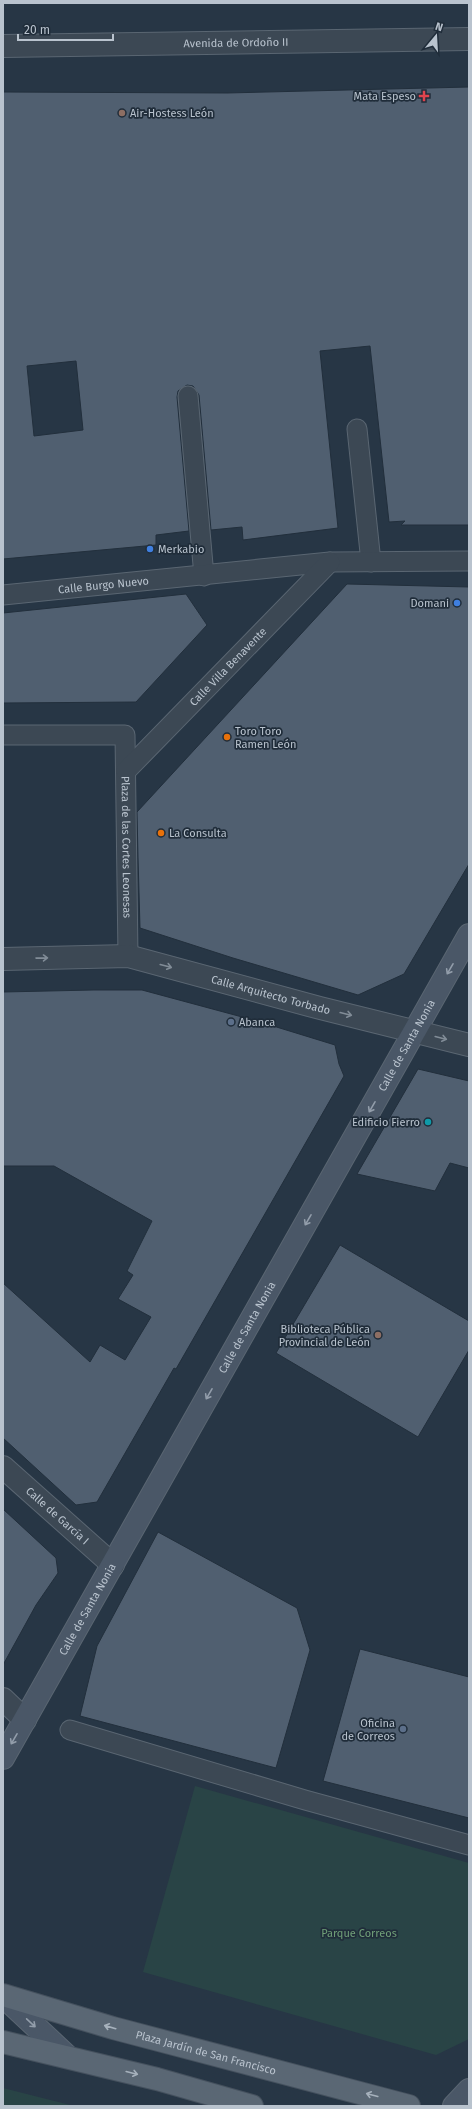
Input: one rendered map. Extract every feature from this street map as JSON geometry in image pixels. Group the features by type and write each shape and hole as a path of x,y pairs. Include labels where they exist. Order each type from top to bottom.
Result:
{"main road":[{"name":"Calle de Santa Nonia","path":"3,1758 469,935"},
{"name":"Plaza Jardín de San Francisco","path":"3,1996 67,2056"},
{"name":"Plaza Jardín de San Francisco","path":"3,1996 113,2028 409,2106"},
{"name":"Plaza Jardín de San Francisco","path":"3,2042 67,2056 252,2106"},
{"path":"454,2106 469,2090"}],"street":[{"name":"Avenida de Ordoño II","path":"3,46 469,39"},
{"path":"188,396 204,576"},
{"path":"357,429 371,562"},
{"name":"Calle Burgo Nuevo","path":"3,595 204,576 330,562 469,561"},
{"name":"Calle Villa Benavente","path":"126,771 330,562"},
{"name":"Plaza de las Cortes Leonesas","path":"3,736 125,735 128,956"},
{"path":"3,959 128,956"},
{"name":"Calle Arquitecto Torbado","path":"128,956 414,1032 469,1045"},
{"name":"Calle de García I","path":"3,1467 113,1565"},
{"path":"3,1699 25,1720"},
{"path":"70,1730 305,1800 469,1845"}],"green space":[{"name":"Parque Correos","path":"195,1786 469,1863 469,2039 436,2055 143,1972"},
{"path":"3,2088 74,2106 3,2106"}],"building":[{"path":"469,87 469,525 401,525 405,521 389,522 370,346 320,351 338,528 243,540 242,527 211,530 199,395 193,386 187,385 178,391 177,397 189,531 156,535 156,545 3,559 3,92 227,93","holes":["76,361 83,430 34,436 27,366"]},
{"path":"347,584 469,587 469,864 404,974 358,995 233,958 140,928 138,857 137,812"},
{"path":"186,594 207,625 136,702 3,703 3,613"},
{"path":"142,990 257,1021 335,1045 339,1064 344,1076 176,1369 174,1368 97,1502 76,1505 3,1438 3,1283 90,1362 100,1345 125,1360 151,1317 118,1299 133,1275 127,1271 152,1221 54,1166 3,1166 3,992"},
{"name":"Edificio Fierro","path":"418,1069 469,1081 469,1168 450,1163 435,1191 357,1174"},
{"name":"Biblioteca Pública Provincial de León","path":"340,1245 469,1321 469,1350 418,1437 276,1353"},
{"path":"3,1509 56,1558 58,1573 36,1605 3,1665"},
{"path":"158,1532 297,1608 310,1650 276,1768 80,1716 97,1646"},
{"name":"Oficina de Correos","path":"360,1649 469,1677 469,1818 323,1781"}],"place":[{"name":"Mata Espeso","path":"424,96"},
{"name":"Air-Hostess León","path":"122,113"},
{"name":"Merkabio","path":"150,549"},
{"name":"Domani","path":"457,603"},
{"name":"Toro Toro Ramen León","path":"227,737"},
{"name":"La Consulta","path":"161,833"},
{"name":"Abanca","path":"231,1022"},
{"name":"Edificio Fierro","path":"428,1122"},
{"name":"Biblioteca Pública Provincial de León","path":"378,1335"},
{"name":"Oficina de Correos","path":"403,1729"}]}
